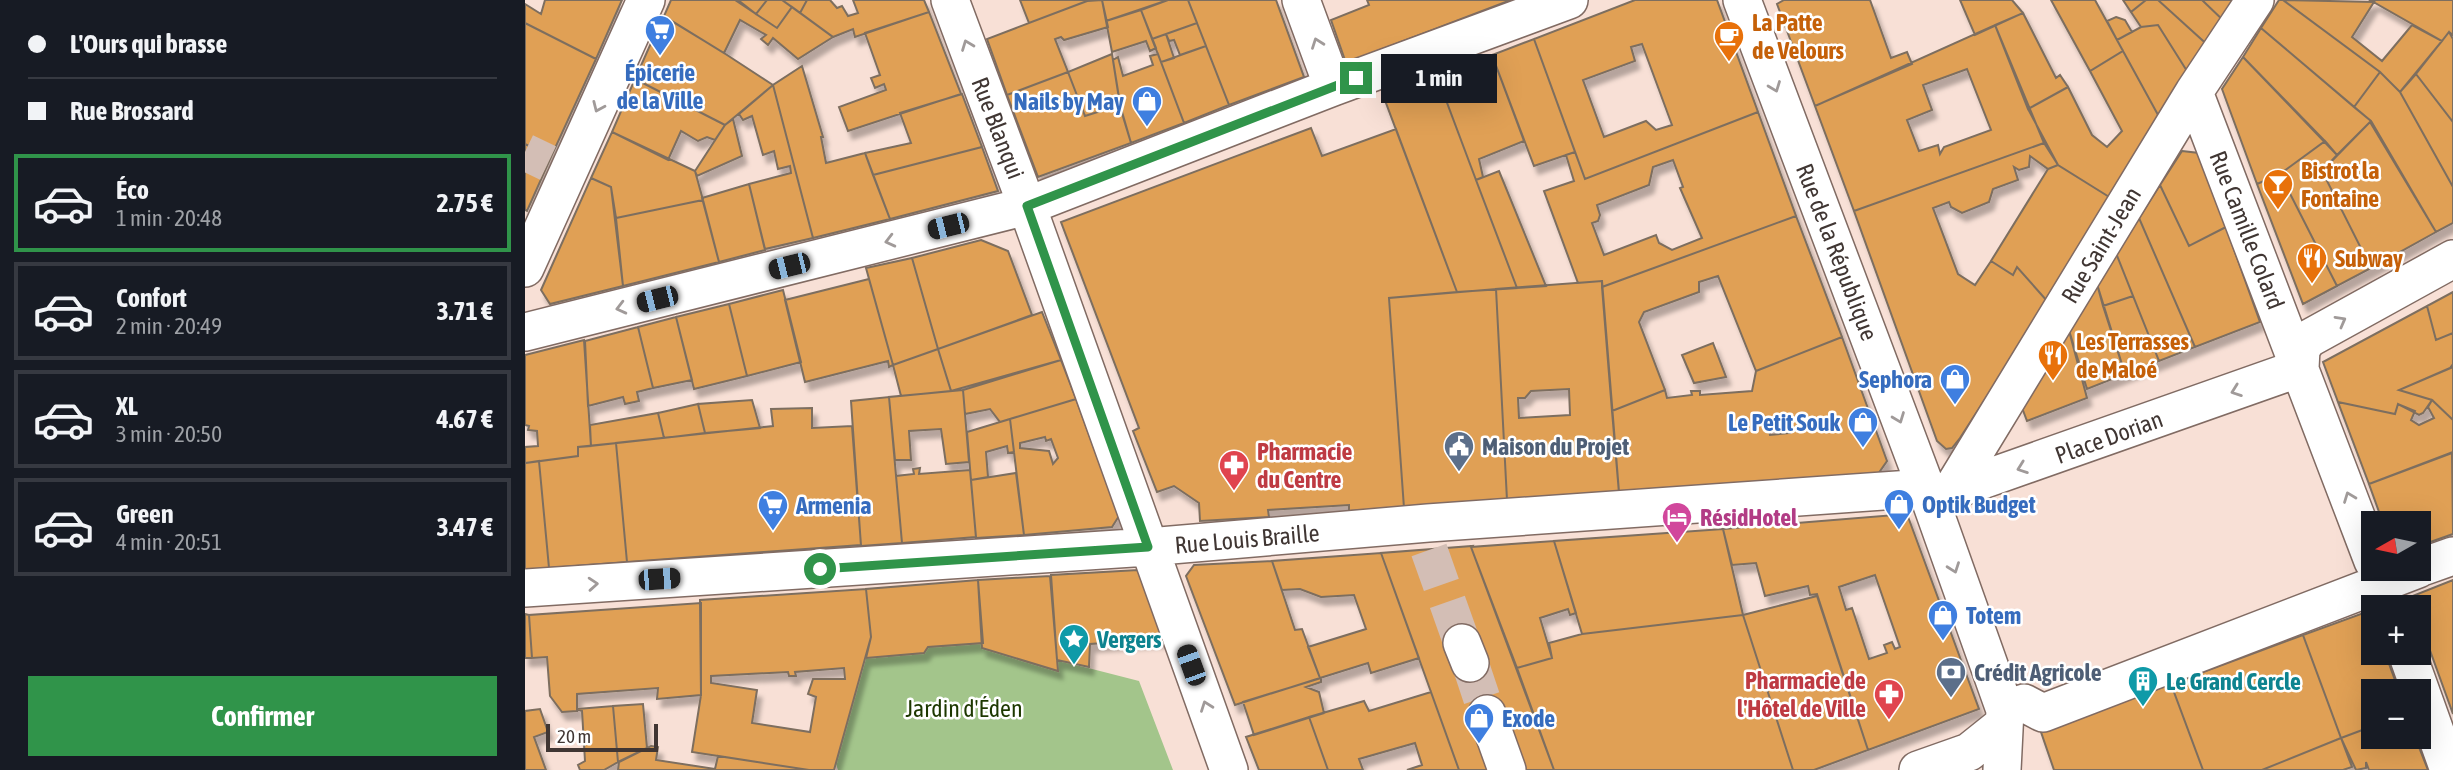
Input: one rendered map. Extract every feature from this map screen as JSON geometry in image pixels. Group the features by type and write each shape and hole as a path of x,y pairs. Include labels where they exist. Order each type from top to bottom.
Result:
{"street":[{"path":"525,268 558,168 646,0"},
{"name":"Rue Blanqui","path":"950,0 1027,206 1229,770"},
{"path":"1301,0 1333,87"},
{"path":"525,332 1027,206 1333,87 1569,0"},
{"name":"Rue de la République","path":"1742,0 1936,494"},
{"name":"Rue Saint-Jean","path":"1936,494 2255,0"},
{"name":"Rue Camille Colard","path":"2194,92 2300,368"},
{"path":"2361,530 2300,368 2301,349 2308,340 2453,258"},
{"name":"Place Dorian","path":"1936,494 2300,368"},
{"path":"1936,494 2021,770"},
{"name":"Rue Louis Braille","path":"525,588 1148,547 1429,536 1936,494"},
{"path":"2431,564 2453,556"},
{"path":"1918,770 1969,752 2005,717 2024,703 2043,713 2377,581"},
{"path":"2411,665 2449,770"},
{"path":"1487,714 1507,770"},
{"path":"1985,770 2005,717"},
{"path":"2002,770 2005,717"}],"green space":[{"name":"Jardin d'Éden","path":"983,643 983,648 1057,671 1057,660 1139,681 1173,770 838,770 836,764 866,658 923,653 928,647"}],"building":[{"path":"545,0 622,0 596,59 525,23 525,4 541,14"},
{"path":"671,0 735,0 777,28 792,7 833,37 798,59 773,38 768,45 761,39 766,35 740,20 724,53 664,16"},
{"path":"738,0 767,0 756,14"},
{"path":"767,0 782,0 792,7 777,28 756,14"},
{"path":"782,0 807,0 800,13"},
{"path":"807,0 830,0 837,8 842,6 848,16 858,13 853,0 924,0 929,12 855,37 853,29 833,37 800,13"},
{"path":"1020,0 1086,0 1087,1 1029,23"},
{"path":"1102,0 1108,27 1064,40 1061,37 1055,39 1068,72 1007,95 987,39 1087,1"},
{"path":"1102,0 1168,0 1106,21"},
{"path":"1168,0 1188,0 1197,23 1152,39 1141,10"},
{"path":"1188,0 1276,0 1304,77 1229,105"},
{"path":"1367,0 1511,0 1346,63 1331,20 1369,5"},
{"path":"1635,0 1717,0 1758,112 1585,179 1534,39","holes":["1642,44 1672,125 1656,130 1646,121 1604,137 1583,80 1635,61 1631,47"]},
{"path":"1784,0 1870,0 1891,58 1907,52 1912,64 1815,106 1777,4"},
{"path":"1960,0 2012,0 2023,13 1975,35"},
{"path":"2051,0 2095,0 2123,51 2090,71"},
{"path":"2123,0 2146,0 2131,12"},
{"path":"2146,0 2158,0 2212,49 2192,79 2158,25 2141,27 2131,12"},
{"path":"2158,0 2202,0 2227,24 2212,49"},
{"path":"2202,0 2243,0 2227,24"},
{"path":"2279,0 2283,0 2380,72 2354,107 2261,28"},
{"path":"2283,0 2374,2 2352,37 2382,61 2412,25 2442,41 2400,92 2380,72"},
{"path":"2370,0 2453,0 2453,35 2449,32 2442,41"},
{"path":"1141,10 1156,48 1150,51 1146,41 1112,52 1106,21"},
{"path":"929,12 961,94 848,131 839,107 886,90 884,84 875,88 871,78 880,75 865,33"},
{"path":"2023,13 2056,78 2060,75 2068,87 2028,109 1995,25"},
{"path":"663,16 773,85 725,125 635,79"},
{"path":"2116,17 2125,20 2132,32 2117,40 2107,21"},
{"path":"525,23 596,59 551,157 525,144"},
{"path":"1197,23 1206,46 1180,55 1174,40 1169,41 1166,34"},
{"path":"1995,25 2044,143 1854,211 1815,106","holes":["1967,69 1991,130 1944,147 1940,154 1938,145 1919,151 1907,120 1932,110 1923,85"]},
{"path":"2158,25 2192,79 2163,124 2117,40 2141,27"},
{"path":"2261,28 2371,121 2337,155 2243,57"},
{"path":"2449,32 2453,39 2453,122 2416,74"},
{"path":"1166,34 1174,58 1161,62 1152,39"},
{"path":"1534,39 1575,152 1534,166 1492,55"},
{"path":"1206,46 1229,105 1184,123 1161,62"},
{"path":"2123,51 2163,124 2114,200 2058,165 2028,109 2068,87 2092,135 2107,147 2122,131 2090,71"},
{"path":"1112,54 1120,105 1085,116 1068,72"},
{"path":"1158,54 1184,123 1131,143 1121,110 1113,60 1118,57 1123,76 1153,65 1150,56"},
{"path":"1492,55 1524,141 1479,159 1483,177 1476,180 1437,76"},
{"path":"2243,57 2325,141 2280,174 2257,184 2222,89"},
{"path":"802,66 823,137 826,163 865,153 890,219 813,238 773,85"},
{"path":"1068,72 1085,116 1120,105 1131,143 1038,177 1007,95"},
{"path":"2380,72 2400,92 2453,187 2453,223 2436,232 2371,121 2354,107"},
{"path":"2416,74 2453,122 2453,187 2400,92"},
{"path":"1437,76 1517,288 1457,292 1383,95"},
{"path":"635,79 725,125 715,140 707,137 698,141 681,131 668,160 612,132"},
{"path":"773,85 813,238 765,249 749,184 791,173 790,166 778,169 774,151 763,155 752,116 743,120 739,114"},
{"path":"962,94 982,147 873,175 865,153 911,143 900,113"},
{"path":"1758,112 1796,216 1602,287 1602,281 1578,283 1544,191 1574,181 1566,155 1575,152 1585,179","holes":["1673,160 1683,187 1680,188 1702,238 1672,250 1659,243 1656,235 1604,255 1592,223 1598,221 1600,215 1597,205 1649,185 1653,167"]},
{"path":"733,119 742,156 697,176 695,171 725,125"},
{"path":"2370,122 2436,232 2371,268 2322,171"},
{"path":"1311,128 1322,156 1396,129 1457,292 1389,298 1404,508 1349,511 1349,505 1268,510 1269,517 1200,521 1199,503 1174,486 1157,492 1133,431 1139,428 1061,222"},
{"path":"612,132 695,171 703,200 616,218 611,187 591,178"},
{"path":"2325,141 2337,155 2322,171 2371,268 2337,286 2280,174"},
{"path":"2044,143 2058,165 2048,169 2030,156 2029,167 2019,170 2014,167 2018,180 1993,189 1989,202 1962,213 1951,207 1949,202 1933,208 1958,274 1975,285 1991,261 2013,275 2017,267 2048,302 1960,438 1952,448 1946,449 1937,441 1854,211"},
{"path":"525,144 551,157 527,211 525,210"},
{"path":"982,147 998,191 890,219 873,175"},
{"path":"2182,151 2199,153 2226,227 2189,246 2160,185"},
{"path":"2058,165 2114,200 2048,302 2017,267 2013,275 1991,261 2048,169"},
{"path":"1499,171 1546,286 1517,288 1476,180"},
{"path":"2280,174 2337,286 2303,304 2257,184"},
{"path":"591,178 611,187 623,286 550,304 541,290"},
{"path":"749,184 765,250 719,262 702,198"},
{"path":"2160,185 2189,246 2226,227 2260,322 2195,347 2139,218"},
{"path":"703,200 719,262 623,286 616,218"},
{"path":"1796,216 1842,337 1756,371 1718,276 1699,282 1699,292 1644,312 1639,322 1665,390 1612,411 1602,287"},
{"path":"2139,218 2195,347 2159,361 2116,253"},
{"path":"981,240 1008,251 1032,315 938,349 912,258"},
{"path":"2116,253 2133,296 2103,306 2097,284"},
{"path":"912,258 938,349 893,365 866,268"},
{"path":"869,279 893,365 889,367 888,361 805,382 785,300"},
{"path":"1602,281 1619,492 1507,500 1496,289","holes":["1569,389 1570,415 1519,418 1518,398 1525,398 1531,391"]},
{"path":"2097,284 2125,374 2087,389 2068,327"},
{"path":"1496,289 1507,500 1404,508 1389,298"},
{"path":"783,290 801,362 747,376 729,304"},
{"path":"2453,292 2453,333 2436,340 2427,306"},
{"path":"2133,296 2159,361 2125,374 2103,306"},
{"path":"729,304 747,376 694,389 676,317"},
{"path":"2427,306 2436,340 2453,333 2453,364 2450,368 2399,390 2432,400 2423,413 2419,415 2398,404 2395,414 2338,402 2323,362"},
{"path":"1042,312 1061,360 951,391 938,349"},
{"path":"676,317 692,380 653,388 638,327"},
{"path":"638,327 653,388 637,392 639,401 625,404 623,397 588,406 585,341"},
{"path":"2068,327 2087,398 2027,421 2018,397"},
{"path":"1842,337 1887,461 1878,474 1619,493 1612,411 1665,390 1667,398 1692,395 1691,391 1700,391 1700,395 1752,391 1756,371","holes":["1787,423 1790,433 1770,435 1768,426"]},
{"path":"584,340 591,446 578,447 578,456 525,463 525,447 538,446 537,431 528,430 529,426 525,425 525,355"},
{"path":"1713,343 1726,377 1694,383 1682,355"},
{"path":"938,349 951,391 901,396 893,365"},
{"path":"1061,360 1076,399 1000,422 990,409 965,414 963,390"},
{"path":"2453,367 2453,420 2432,400 2399,390"},
{"path":"963,390 969,462 946,464 941,429 909,431 911,460 895,460 889,397"},
{"path":"889,397 902,543 861,546 851,401"},
{"path":"1076,399 1119,516 1112,527 1024,535 1010,419","holes":["1045,437 1046,441 1051,439 1058,458 1053,464 1049,451 1020,448 1020,443"]},
{"path":"752,400 760,428 705,433 698,404"},
{"path":"2432,400 2453,420 2453,452 2369,484 2338,402 2395,414 2398,404 2415,411 2411,420 2419,425 2434,418 2428,407"},
{"path":"698,404 705,433 664,438 658,413"},
{"path":"812,408 812,428 852,426 861,545 627,562 616,443 773,426 771,409"},
{"path":"658,413 664,438 591,446 590,425"},
{"path":"1010,419 1014,452 1008,453 1007,446 986,452 988,477 971,480 967,432"},
{"path":"616,443 627,562 549,568 539,461 578,456 578,447"},
{"path":"2452,453 2453,534 2431,542 2431,511 2379,511 2369,484"},
{"path":"539,461 549,568 525,570 525,463"},
{"path":"920,468 919,474 970,470 976,537 902,543 896,476 914,474 913,469"},
{"path":"1016,473 1024,535 976,538 971,480"},
{"path":"1907,514 1979,709 1868,750 1817,594 1810,595 1808,586 1765,596 1756,563 1732,565 1723,529","holes":["1875,575 1900,647 1895,649 1892,642 1884,645 1887,653 1869,659 1852,608 1846,610 1839,587"]},
{"path":"1723,529 1743,615 1582,634 1554,541"},
{"path":"1554,541 1576,613 1570,615 1568,609 1540,618 1552,658 1517,668 1471,547"},
{"path":"1472,546 1554,770 1459,770 1381,553"},
{"path":"1381,553 1419,658 1371,673 1368,663 1320,678 1308,647 1366,629 1354,595 1321,597 1300,589 1282,590 1272,561"},
{"path":"1272,561 1295,630 1302,629 1320,678 1235,705 1186,576 1194,565"},
{"path":"1138,570 1164,639 1090,644 1089,667 1057,660 1051,575"},
{"path":"1050,576 1058,671 982,648 978,580"},
{"path":"978,580 983,643 928,647 924,653 866,658 871,637 866,589"},
{"path":"2453,580 2453,714 2431,653 2431,595 2415,595"},
{"path":"866,589 871,637 834,770 809,770 692,752 701,695 700,600","holes":["844,668 845,679 813,679 808,694 816,697 810,732 752,723 757,690 711,683 711,676 788,672 789,676 796,676 795,672"]},
{"path":"1817,596 1868,750 1814,770 1793,770 1743,615"},
{"path":"701,603 701,695 657,699 658,688 577,694 577,711 562,712 550,696 547,657 532,658 529,615"},
{"path":"525,614 529,615 532,658 525,658"},
{"path":"2361,614 2361,665 2389,665 2395,679 2361,679 2361,730 2341,738 2303,635"},
{"path":"1743,615 1793,770 1554,770 1517,668 1552,658 1549,643 1582,634"},
{"path":"2303,635 2341,738 2262,770 2203,770 2171,684"},
{"path":"1321,678 1321,682 1306,687 1319,692 1324,713 1254,735 1243,702"},
{"name":"Le Grand Cercle","path":"2171,684 2203,770 2054,770 2041,732"},
{"path":"1431,692 1459,770 1407,770 1422,765 1415,743 1359,759 1363,770 1328,770 1309,717 1364,701 1369,711"},
{"path":"643,704 647,748 618,762 613,706"},
{"path":"613,706 618,762 604,770 580,770 578,765 585,761 582,711 577,709"},
{"path":"540,709 548,732 534,737 546,770 525,770 525,711"},
{"path":"1309,717 1328,770 1259,770 1246,737"},
{"path":"2361,730 2361,749 2420,749 2428,770 2369,770 2366,762 2366,768 2356,770 2341,738"},
{"path":"2341,738 2352,767 2343,770 2262,770"},
{"path":"651,746 658,747 656,760 715,769 718,756 809,770 618,770 619,762"}],"tunnel":[{"path":"525,152 548,163"},
{"path":"1429,550 1462,643"},
{"path":"1470,663 1487,714"}],"place":[{"name":"Épicerie de la Ville","path":"660,57"},
{"name":"La Patte de Velours","path":"1729,63"},
{"name":"Nails by May","path":"1147,128"},
{"name":"Bistrot la Fontaine","path":"2278,211"},
{"name":"Subway","path":"2312,285"},
{"name":"Les Terrasses de Maloé","path":"2053,382"},
{"name":"Sephora","path":"1955,406"},
{"name":"Le Petit Souk","path":"1863,449"},
{"name":"Maison du Projet","path":"1459,473"},
{"name":"Pharmacie du Centre","path":"1234,492"},
{"name":"Optik Budget","path":"1899,531"},
{"name":"Armenia","path":"773,532"},
{"name":"RésidHotel","path":"1677,544"},
{"name":"Totem","path":"1943,642"},
{"name":"Vergers","path":"1074,666"},
{"name":"Crédit Agricole","path":"1951,699"},
{"name":"Le Grand Cercle","path":"2143,708"},
{"name":"Pharmacie de l'Hôtel de Ville","path":"1889,721"},
{"name":"Exode","path":"1479,745"}],"route":[{"path":"820,569 1148,547 1027,206 1356,78"}]}
